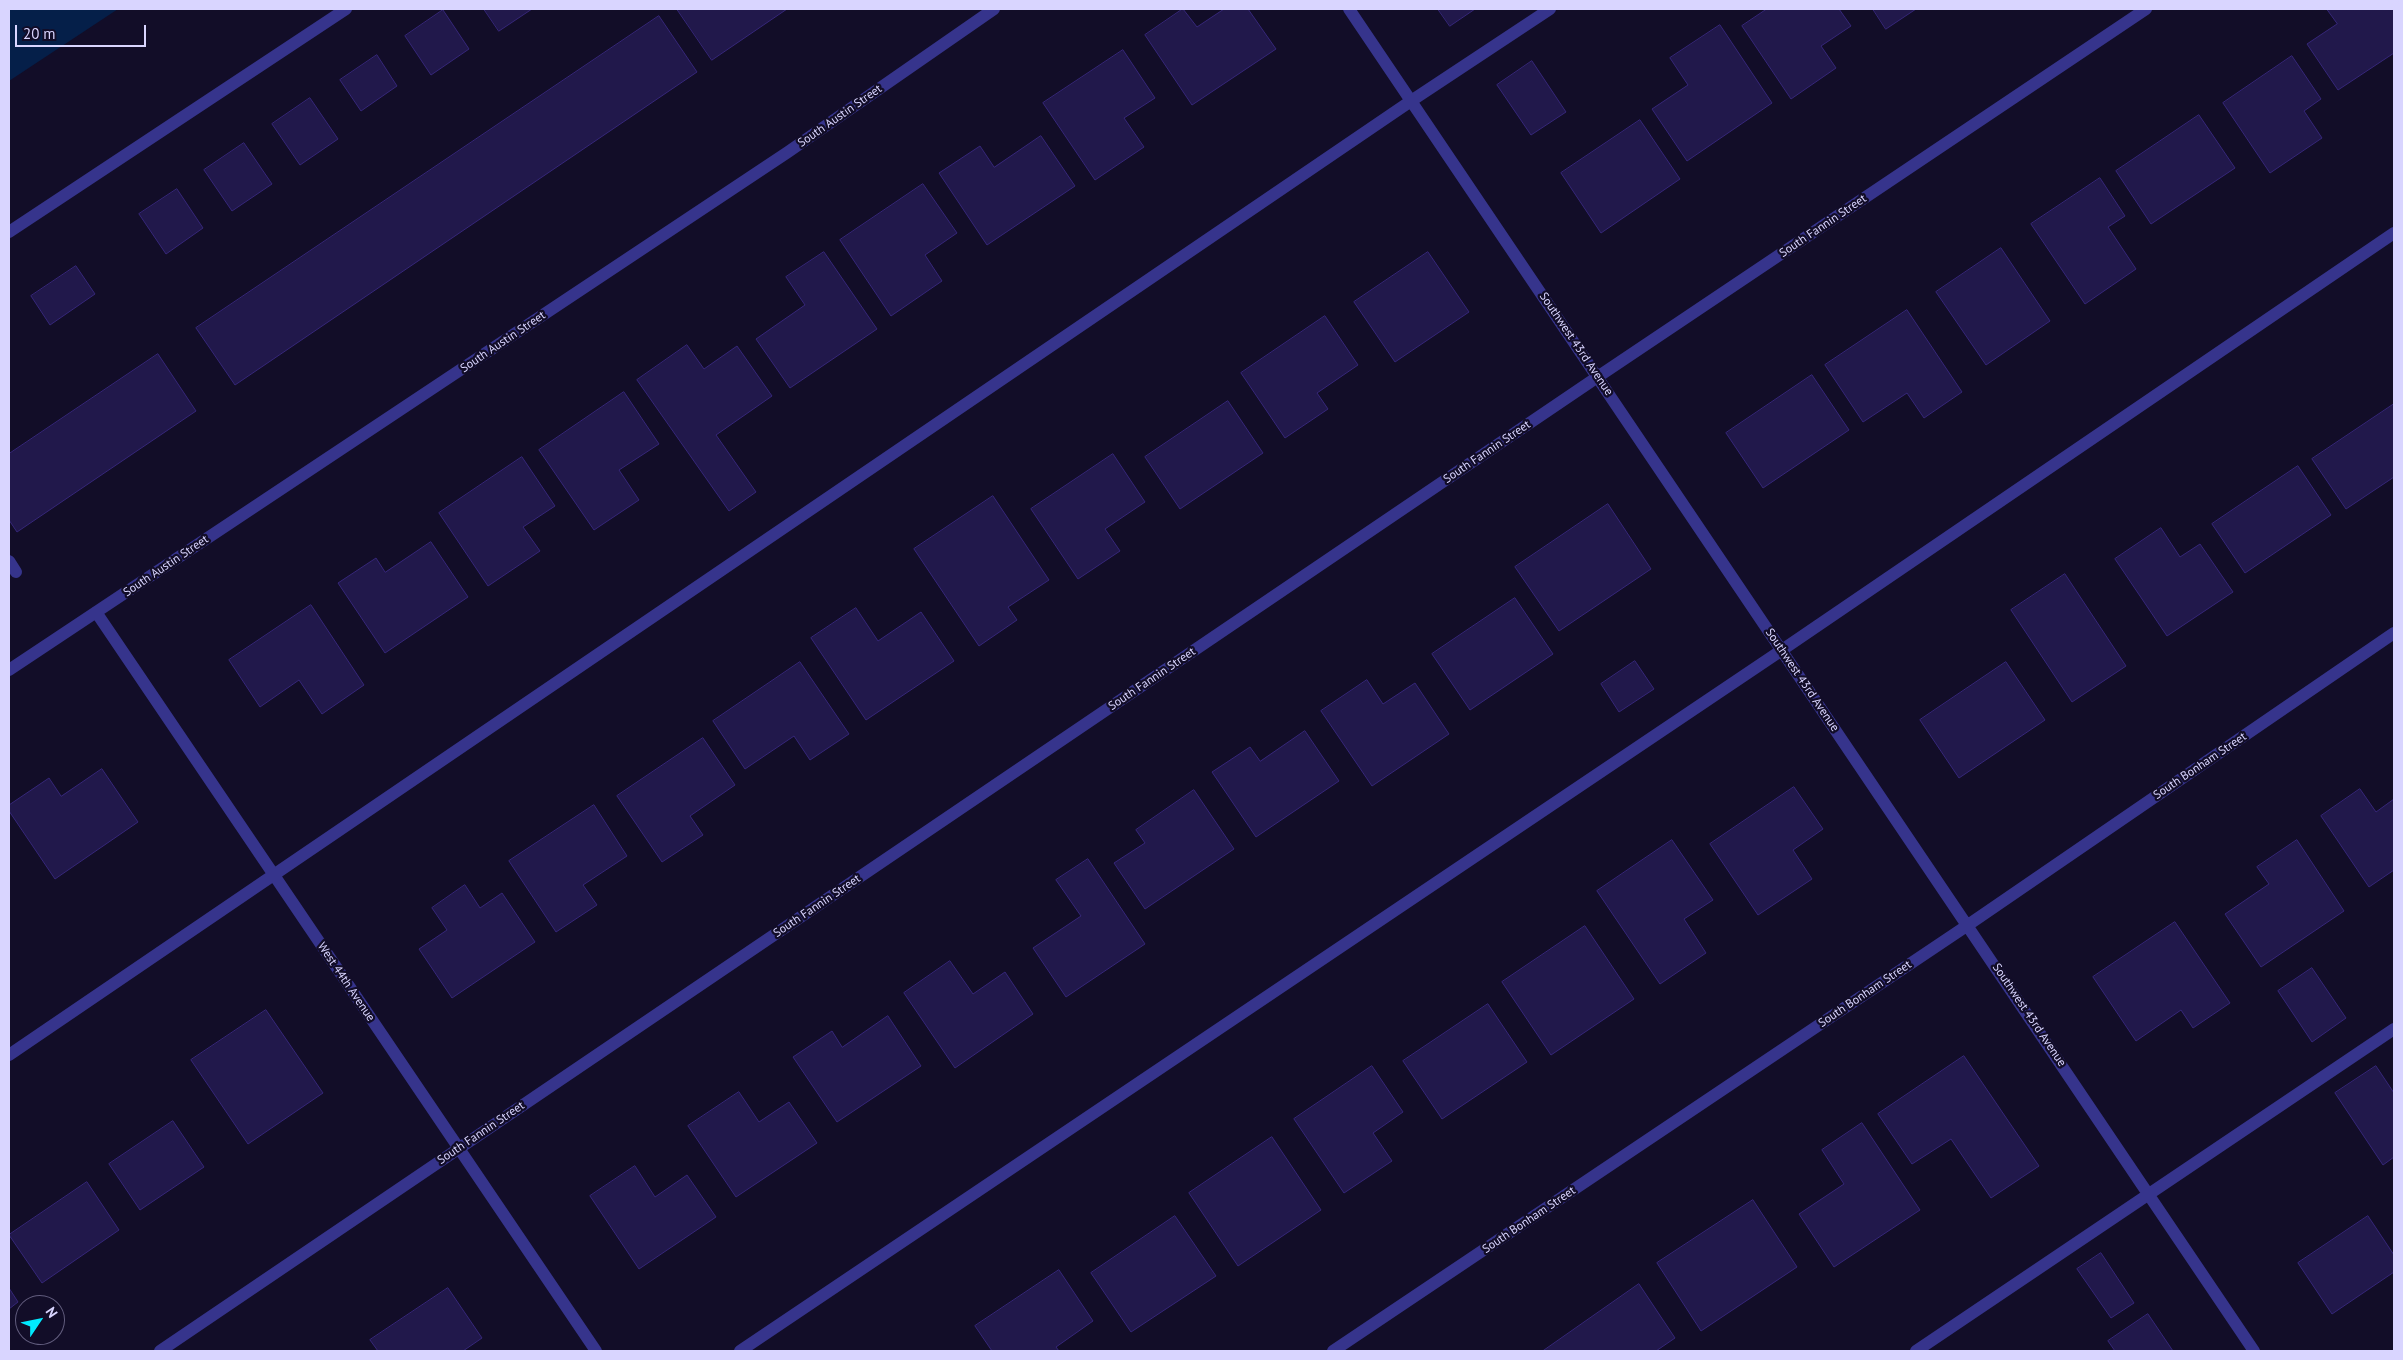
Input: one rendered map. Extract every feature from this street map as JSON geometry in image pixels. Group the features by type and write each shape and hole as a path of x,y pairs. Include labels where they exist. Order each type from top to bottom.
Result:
{"street":[{"path":"9,232 346,9"},
{"name":"South Austin Street","path":"9,670 788,152 994,9"},
{"name":"Southwest 43rd Avenue","path":"1349,9 1599,376 2254,1351"},
{"path":"9,1056 1411,101 1550,9"},
{"name":"South Fannin Street","path":"160,1351 1599,376 2146,9"},
{"path":"740,1351 1782,650 2394,233"},
{"path":"9,561 16,572"},
{"name":"West 44th Avenue","path":"96,612 596,1351"},
{"name":"South Bonham Street","path":"1333,1351 1968,925 2394,633"},
{"path":"1916,1351 2150,1196 2394,1029"}],"water":[{"path":"9,9 118,9 9,81"}],"building":[{"path":"484,9 532,9 499,31"},
{"path":"677,9 787,9 712,60"},
{"path":"1183,9 1197,27 1224,9 1248,9 1276,49 1192,105 1145,35"},
{"path":"1438,9 1475,9 1450,26"},
{"path":"1767,9 1839,9 1851,26 1821,46 1836,68 1791,99 1742,26"},
{"path":"1873,9 1916,9 1886,29"},
{"path":"2327,9 2394,9 2394,53 2338,90 2307,44 2337,24"},
{"path":"443,10 469,49 431,75 405,36"},
{"path":"659,16 697,72 235,385 196,328"},
{"path":"1720,25 1772,103 1687,161 1652,109 1688,85 1670,58"},
{"path":"1123,50 1155,98 1124,118 1144,147 1095,180 1043,103"},
{"path":"377,55 397,86 361,111 340,80"},
{"path":"2292,56 2321,99 2304,111 2322,138 2270,173 2223,103"},
{"path":"1532,61 1566,112 1531,135 1497,85"},
{"path":"310,98 338,139 300,165 272,124"},
{"path":"2199,115 2235,168 2151,224 2116,171"},
{"path":"1640,120 1680,179 1601,233 1561,173"},
{"path":"1041,136 1075,186 987,245 939,173 980,146 994,167"},
{"path":"244,143 272,184 232,211 204,170"},
{"path":"2100,178 2125,216 2108,227 2136,269 2085,304 2031,224"},
{"path":"923,184 957,233 925,255 942,281 891,316 840,240"},
{"path":"177,189 203,228 166,254 139,214"},
{"path":"2001,248 2050,321 1986,365 1936,292"},
{"path":"824,252 877,329 790,388 756,339 805,305 786,277"},
{"path":"1428,252 1469,312 1395,362 1354,302"},
{"path":"76,266 95,294 50,325 31,296"},
{"path":"1907,310 1962,392 1924,418 1907,393 1863,422 1825,365"},
{"path":"1325,316 1358,365 1317,393 1328,409 1285,438 1241,373"},
{"path":"687,345 704,369 737,346 772,396 716,435 756,492 729,511 637,380"},
{"path":"158,354 196,411 17,532 9,520 9,454"},
{"path":"1812,375 1849,430 1763,488 1726,433"},
{"path":"624,392 659,444 619,470 639,500 594,530 539,450"},
{"path":"1228,401 1263,453 1180,509 1145,457"},
{"path":"2394,404 2394,477 2346,509 2312,459"},
{"path":"1113,454 1145,502 1105,529 1120,551 1078,579 1031,509"},
{"path":"522,457 555,506 523,527 540,551 488,586 439,513"},
{"path":"2298,466 2331,515 2245,573 2212,524"},
{"path":"993,496 1049,580 1008,607 1017,620 979,646 914,549"},
{"path":"1608,504 1651,569 1559,631 1515,567"},
{"path":"2161,528 2180,557 2200,544 2233,592 2167,636 2115,559"},
{"path":"431,542 468,597 385,653 338,583 376,558 385,572"},
{"path":"2065,574 2126,666 2072,702 2011,610"},
{"path":"1515,598 1553,654 1470,710 1432,654"},
{"path":"311,605 364,685 322,714 299,680 260,707 229,660"},
{"path":"856,608 878,641 921,612 954,661 866,720 811,638"},
{"path":"1635,661 1654,689 1619,712 1601,684"},
{"path":"800,662 849,734 810,760 794,736 745,769 713,721"},
{"path":"2006,662 2045,720 1959,778 1920,720"},
{"path":"1367,680 1383,704 1415,683 1449,734 1372,786 1321,711"},
{"path":"1305,731 1339,781 1256,837 1212,772 1250,747 1260,761"},
{"path":"703,738 735,785 690,816 703,835 662,862 617,796"},
{"path":"102,769 138,822 55,879 9,811 9,805 49,778 61,796"},
{"path":"1794,787 1823,829 1793,850 1812,879 1758,915 1710,844"},
{"path":"2360,789 2376,812 2394,799 2394,870 2369,887 2321,816"},
{"path":"1194,790 1234,849 1145,909 1114,863 1145,843 1136,830"},
{"path":"594,805 627,856 583,885 597,905 556,932 509,861"},
{"path":"1672,840 1713,900 1684,919 1706,953 1660,984 1597,891"},
{"path":"2297,840 2344,911 2261,967 2225,914 2269,884 2257,867"},
{"path":"1088,859 1145,944 1066,997 1033,948 1081,916 1056,880"},
{"path":"465,885 480,908 502,893 535,942 452,998 419,949 447,930 432,908"},
{"path":"2175,922 2230,1003 2193,1028 2181,1010 2136,1041 2093,977"},
{"path":"1585,926 1634,999 1551,1055 1502,982"},
{"path":"950,961 973,994 1005,972 1033,1014 955,1068 904,993"},
{"path":"2312,968 2346,1018 2312,1042 2278,991"},
{"path":"1488,1004 1527,1062 1442,1119 1403,1061"},
{"path":"266,1010 323,1093 248,1144 191,1060"},
{"path":"888,1016 921,1066 837,1122 793,1057 832,1031 842,1047"},
{"path":"1964,1056 2039,1166 1991,1198 1951,1139 1912,1164 1878,1114"},
{"path":"1372,1066 1403,1112 1373,1133 1392,1161 1344,1193 1294,1119"},
{"path":"2376,1066 2394,1093 2394,1157 2383,1165 2335,1093"},
{"path":"739,1092 759,1122 789,1102 817,1143 736,1197 688,1126"},
{"path":"173,1121 204,1167 140,1210 109,1164"},
{"path":"1862,1123 1920,1210 1834,1267 1799,1214 1844,1184 1822,1150"},
{"path":"1272,1137 1321,1210 1238,1266 1189,1193"},
{"path":"635,1166 655,1197 687,1175 716,1217 639,1269 590,1196"},
{"path":"87,1182 119,1230 42,1283 9,1235"},
{"path":"1753,1200 1797,1267 1701,1331 1657,1263"},
{"path":"1175,1216 1216,1276 1131,1332 1091,1273"},
{"path":"2368,1216 2394,1255 2394,1272 2332,1314 2298,1263"},
{"path":"2101,1253 2134,1303 2111,1318 2077,1269"},
{"path":"1059,1270 1093,1321 1056,1347 1059,1351 992,1351 975,1326"},
{"path":"1639,1284 1675,1338 1656,1351 1543,1351"},
{"path":"9,1288 15,1297 15,1304 9,1309"},
{"path":"448,1288 482,1338 463,1351 378,1351 370,1340"},
{"path":"2148,1314 2173,1351 2115,1351 2108,1341"}]}
